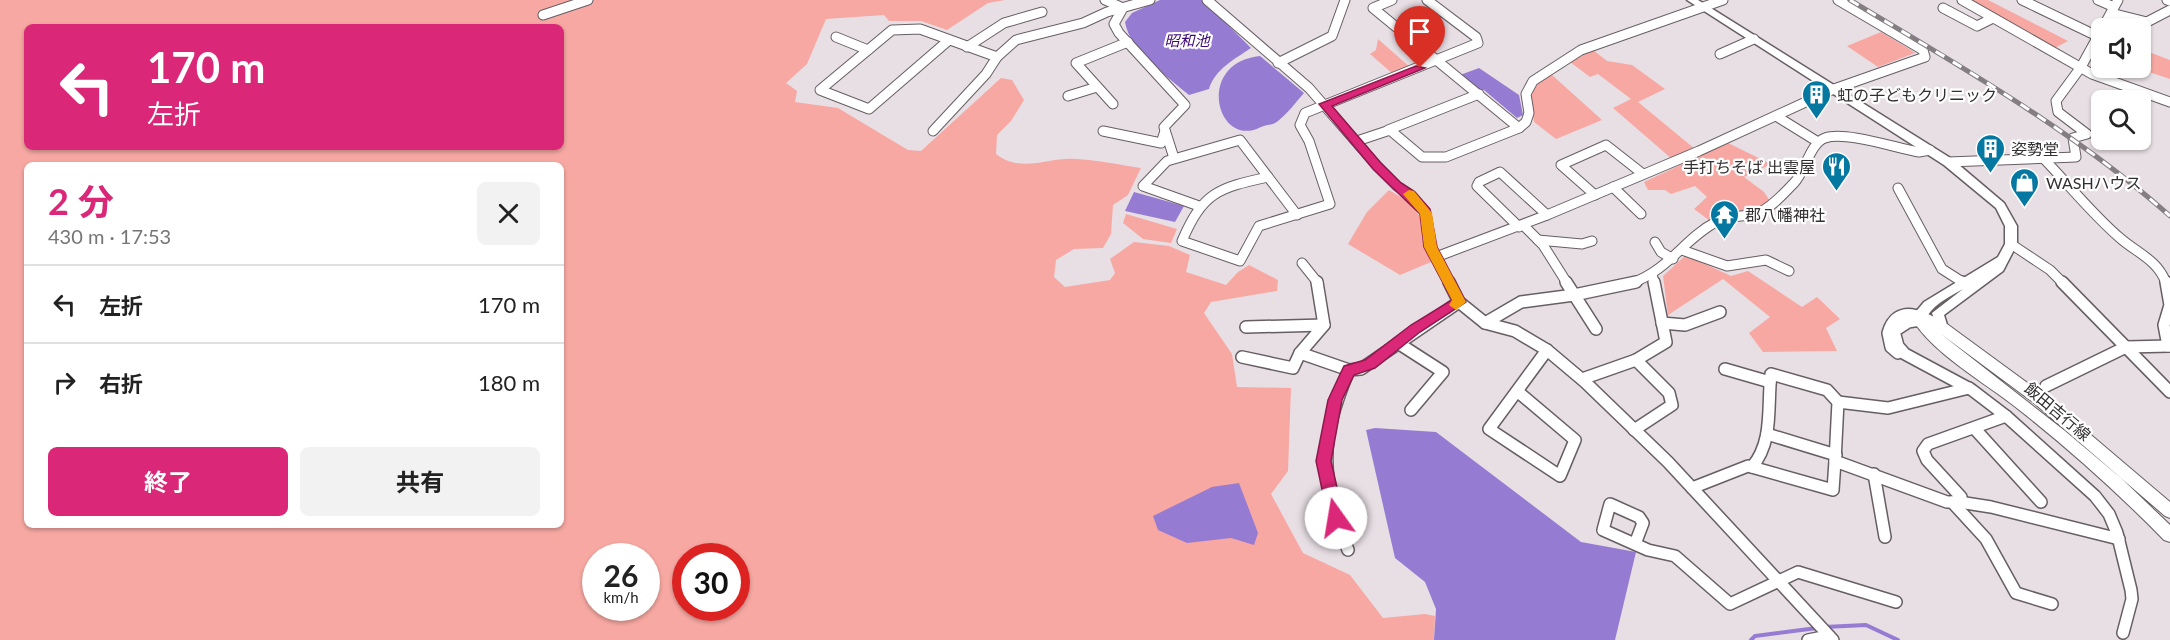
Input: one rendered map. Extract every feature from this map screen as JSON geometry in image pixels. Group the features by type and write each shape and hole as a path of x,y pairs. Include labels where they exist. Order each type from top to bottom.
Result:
{"main road":[{"name":"飯田吉行線","path":"1920,317 1933,335 2024,405 2112,480 2170,535"},
{"name":"飯田吉行線","path":"1942,328 2039,399 2167,505"}],"street":[{"path":"543,15 588,0"},
{"path":"1105,0 1123,8"},
{"path":"933,131 986,74 997,57 1016,40 1083,23 1150,0"},
{"path":"1207,0 1325,104 1377,166 1397,186 1410,195 1426,213 1431,247 1459,302 1485,322 1515,331 1547,350 1582,379 1692,488 1830,637"},
{"path":"1278,63 1332,36 1346,0"},
{"path":"1392,0 1373,8 1519,129"},
{"path":"1268,177 1230,187 1214,194 1199,206 1182,241 1240,261 1255,230 1330,204 1309,141 1300,125 1305,112 1475,46 1478,40 1427,0"},
{"path":"1692,0 1948,162 2000,206 2011,226 2012,244 1997,271 1938,313 1942,328"},
{"path":"1388,130 1422,157 1435,158 1481,145 1519,129 1529,118 1526,94 1528,88 1548,71 1581,50 1722,0"},
{"path":"1436,257 1521,226 1595,195 1834,89 1925,57 1923,50 1838,0"},
{"path":"1962,0 2092,74 2166,100 2170,110"},
{"path":"2022,0 2091,33"},
{"path":"2098,0 2146,22 2170,10"},
{"path":"1103,131 1161,143 1170,118 1185,105 1114,24 1123,8"},
{"path":"1943,8 1977,26 1993,18"},
{"path":"967,47 1004,23 1042,12"},
{"path":"949,40 869,109 820,90 892,30 920,29 997,57"},
{"path":"836,37 868,50"},
{"path":"1720,54 1754,39"},
{"path":"1113,104 1076,63 1128,42"},
{"path":"1948,162 2046,160 2076,157 2073,138 2087,134 2058,112 2056,101 2081,67 2091,48"},
{"path":"1068,96 1097,87"},
{"path":"1357,141 1479,94"},
{"path":"1776,116 1818,142"},
{"path":"1165,130 1174,158"},
{"path":"1485,322 1521,302 1624,286 1652,274 1714,223 1733,215 1759,213 1777,200 1799,178 1818,142 1825,138 1842,137 1919,152 1930,150"},
{"path":"1199,206 1143,186 1159,166 1174,158 1240,141 1297,215"},
{"path":"1595,195 1561,165 1606,145 1643,174"},
{"path":"2046,160 2120,238 2150,259 2160,270 2166,281 2170,305 2164,325 2169,346 2126,347 2046,386"},
{"path":"1547,215 1500,172 1479,182 1477,186 1538,240 1596,329"},
{"path":"1612,187 1641,214"},
{"path":"1898,188 1942,269 1964,283"},
{"path":"1538,240 1582,244 1592,241"},
{"path":"1655,242 1661,252 1673,259"},
{"path":"2012,244 2050,270 2170,392"},
{"path":"1682,250 1727,266 1766,260 1789,272"},
{"path":"2004,259 1928,305 1920,317 1894,331 1898,346 1920,363 1968,388 2006,416 2096,496 2109,514 2119,539 2132,599 2123,633"},
{"path":"1302,264 1311,270 1317,280 1324,326"},
{"path":"1582,379 1636,360 1666,342 1652,274"},
{"path":"1300,353 1349,370 1361,369 1459,302"},
{"path":"1662,323 1685,325 1720,312"},
{"path":"1920,317 1942,328"},
{"path":"1246,327 1312,324 1324,326"},
{"path":"1242,357 1293,368 1300,353 1324,326"},
{"path":"1398,343 1443,372 1411,410"},
{"path":"1517,390 1575,440 1560,476 1489,429 1517,390 1547,350"},
{"path":"1634,430 1672,405 1669,393 1636,360"},
{"path":"1725,369 1770,382"},
{"path":"1348,550 1336,518 1323,461 1335,400 1349,370"},
{"path":"1752,466 1762,458 1767,434 1771,374 1827,390 1838,402 1888,408 1968,388"},
{"path":"1692,488 1748,465 1833,490 1838,402"},
{"path":"1955,502 1961,497 1927,460 1923,451 1928,444 2006,416"},
{"path":"1975,429 2041,502"},
{"path":"1767,434 1955,502 1991,507 2119,539"},
{"path":"1874,474 1885,537"},
{"path":"1955,502 1986,539 2016,593 2052,604"},
{"path":"1635,544 1675,556 1686,562 1730,604 1755,590 1779,583 1798,572 1896,602"},
{"path":"1808,640 1830,637"}],"shaded area":[{"path":"0,0 1005,0 988,3 947,30 921,21 889,21 884,15 826,19 807,64 786,83 797,91 795,102 838,108 908,150 921,151 1001,78 1012,80 1024,100 1011,121 997,135 996,154 1006,160 1025,164 1076,159 1141,168 1128,195 1113,205 1111,234 1103,248 1074,249 1056,260 1054,277 1065,287 1110,280 1115,273 1110,259 1134,242 1169,246 1190,255 1186,272 1226,285 1238,272 1249,265 1278,280 1277,291 1211,302 1204,313 1232,354 1237,387 1291,388 1288,471 1271,494 1303,553 1350,575 1383,618 1425,614 1435,616 1434,640 0,640"},
{"path":"1967,0 1988,0 2068,41 2055,48"},
{"path":"1881,32 1915,53 1878,67 1847,46"},
{"path":"1378,39 1411,68 1394,75 1370,54 1376,50"},
{"path":"1593,50 1607,61 1632,65 1665,89 1638,102 1695,149 1672,159 1613,108 1631,99 1598,74 1590,77 1570,62"},
{"path":"2151,53 2170,60 2170,79 2151,73"},
{"path":"1552,75 1602,120 1556,139 1534,122 1530,95 1539,81"},
{"path":"1728,143 1771,164 1744,177 1764,192 1770,201 1755,208 1710,221 1694,209 1707,197 1695,186 1671,194 1665,190 1648,190 1644,182"},
{"path":"1389,190 1409,202 1420,217 1422,239 1431,262 1400,275 1348,244 1367,212"},
{"path":"1126,214 1177,229 1171,243 1143,239 1123,223"},
{"path":"1686,255 1731,276 1748,271 1802,307 1817,297 1840,319 1826,328 1837,351 1763,352 1749,333 1770,317 1723,279 1668,315 1663,276"}],"water":[{"name":"昭和池","path":"1160,0 1203,0 1251,48 1221,70 1209,89 1189,95 1151,63 1128,33 1125,22 1132,13"},
{"name":"昭和池","path":"1260,56 1304,93 1276,123 1246,131 1233,127 1224,116 1219,103 1220,88 1226,73 1239,62"},
{"path":"1479,68 1519,95 1523,115 1517,118 1484,90 1480,91 1460,75"},
{"path":"1134,192 1184,206 1175,222 1125,211"},
{"path":"1375,428 1436,432 1581,542 1636,552 1615,640 1434,640 1436,609 1425,582 1395,558 1366,430"},
{"path":"1239,483 1258,533 1254,545 1231,538 1187,543 1158,530 1153,516 1212,487"}],"waterway":[{"path":"1824,627 1866,625 1898,640"},
{"path":"1751,640 1755,636 1817,628"}],"railway":[{"path":"1850,0 2015,101 2095,155 2170,216"}],"slow traffic":[{"path":"1409,194 1426,213 1431,247 1459,302 1456,305"}],"place":[{"name":"虹の子どもクリニック","path":"1816,120"},
{"name":"姿勢堂","path":"1990,174"},
{"name":"手打ちそば 出雲屋","path":"1836,192"},
{"name":"WASHハウス","path":"2025,208"},
{"name":"郡八幡神社","path":"1724,240"}],"route":[{"path":"1336,518 1323,461 1327,431 1335,400 1349,370 1361,369 1370,364 1416,329 1459,302 1431,247 1426,213 1410,195 1397,186 1377,166 1325,104 1420,68"}]}
